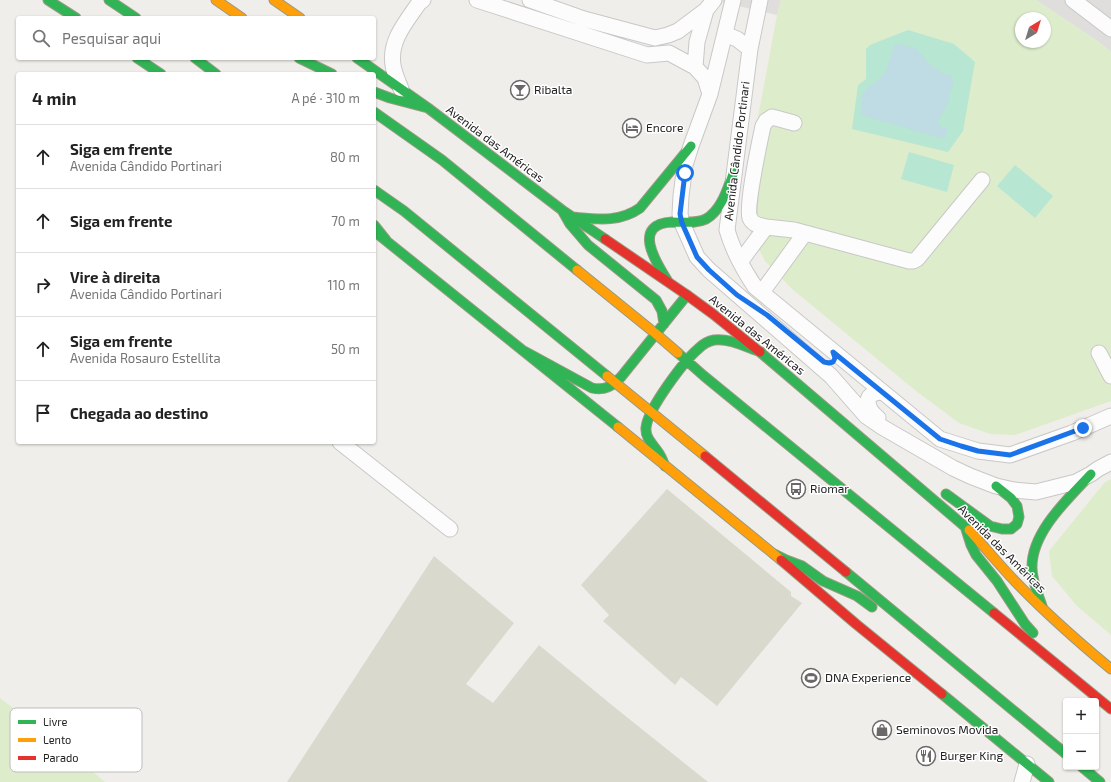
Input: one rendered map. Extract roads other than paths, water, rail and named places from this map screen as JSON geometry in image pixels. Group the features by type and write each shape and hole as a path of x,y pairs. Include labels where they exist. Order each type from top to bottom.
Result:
{"main road":[{"path":"48,0 73,16"},
{"path":"109,0 133,16"},
{"path":"216,0 239,16"},
{"path":"274,0 297,16"},
{"path":"140,60 158,72"},
{"path":"198,60 213,72"},
{"path":"302,60 319,72"},
{"path":"303,60 328,72"},
{"name":"Avenida das Américas","path":"360,60 428,108 562,210 688,295 760,352 964,526 1042,607 1069,633 1111,669"},
{"path":"376,93 428,108"},
{"path":"376,113 442,160 1111,708"},
{"path":"572,217 613,218 627,216 634,212 640,208 691,146"},
{"path":"668,282 656,261 649,244 652,230 661,224 682,223 706,219 715,212 735,169"},
{"path":"376,191 416,221 615,382 897,613 1063,751"},
{"path":"562,210 569,224 580,237 656,300 663,314 664,324"},
{"path":"376,228 386,240"},
{"path":"376,232 774,554 856,624 1049,782"},
{"path":"524,351 592,388 603,390 615,382 625,371 688,295"},
{"path":"665,466 660,455 648,437 646,423 651,412 687,361 697,349 714,340 723,339 760,352"},
{"path":"1042,607 1032,567 1036,547 1042,533 1055,514 1091,474"},
{"path":"906,476 924,480"},
{"path":"937,487 990,526 1002,529 1011,529 1017,524 1019,517 1017,506 1011,498 996,486"},
{"path":"964,526 976,555 997,581 1025,624 1060,658 1079,682"},
{"path":"774,554 802,566 828,584 857,596 879,610 897,613"},
{"path":"1086,770 1100,782"}],"street":[{"path":"401,89 393,65 393,48 400,30 419,3 423,0"},
{"path":"479,0 647,55 669,53 695,67 705,78 710,94"},
{"path":"530,0 584,19 655,38 678,31 710,5"},
{"path":"733,0 710,94 686,164 681,196 680,214 682,223 697,257 737,295 831,376 866,416 882,427 953,468 996,486 1014,490 1036,492 1076,482 1111,462"},
{"name":"Avenida Cândido Portinari","path":"760,0 750,49 727,230 731,244 755,287 940,439 978,451 1010,455 1108,419"},
{"path":"1073,0 1111,29"},
{"path":"695,67 697,42 710,5"},
{"path":"725,34 737,38 750,49"},
{"path":"668,35 672,43 672,48 669,53"},
{"path":"794,124 772,117 763,126 751,187 748,216 756,225 794,230 913,261 982,180"},
{"path":"740,262 766,227"},
{"path":"762,292 805,233"},
{"path":"737,295 767,315 824,362 833,362 835,358 833,352"},
{"path":"1099,353 1111,376"},
{"path":"882,392 876,392 871,395 868,401 869,407 874,414 901,438"},
{"path":"343,444 450,529"},
{"path":"1022,782 1027,764"}],"water":[{"path":"895,44 916,48 929,64 944,74 950,75 954,82 948,103 938,121 941,128 948,128 944,139 861,115 862,96 868,87 876,83 886,71"}],"place":[{"name":"Ribalta","path":"520,90"},
{"name":"Encore","path":"632,128"},
{"name":"Riomar","path":"796,489"},
{"name":"DNA Experience","path":"811,678"},
{"name":"Seminovos Movida","path":"882,730"},
{"name":"Burger King","path":"926,756"}]}
